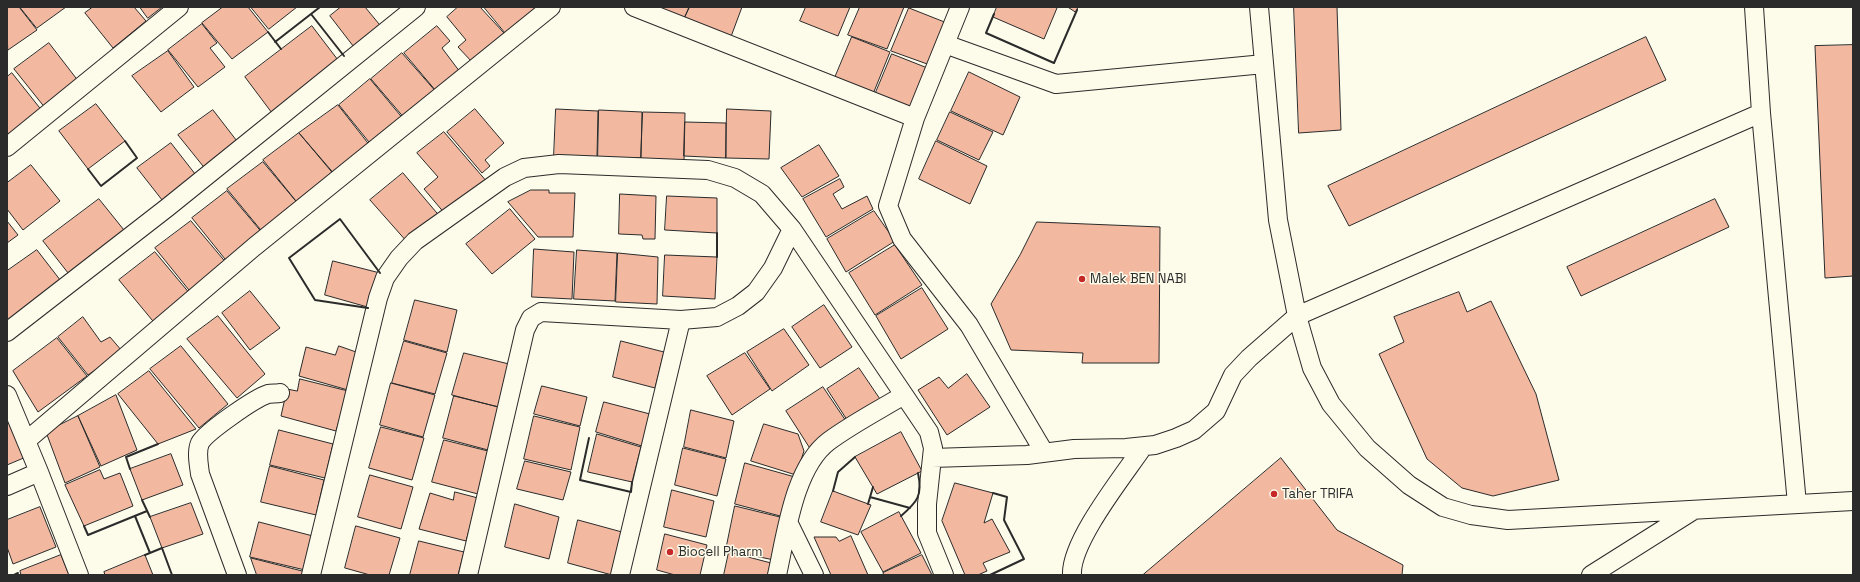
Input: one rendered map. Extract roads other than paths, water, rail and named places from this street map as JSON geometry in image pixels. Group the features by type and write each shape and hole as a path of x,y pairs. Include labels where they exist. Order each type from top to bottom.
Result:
{"street":[{"path":"7,147 179,7"},
{"path":"7,332 168,207 416,7"},
{"path":"26,441 254,247 551,7"},
{"path":"634,7 915,118"},
{"path":"1259,7 1278,220 1297,316 1312,368 1331,404 1367,448 1409,485 1443,507 1471,515 1508,520 1853,501"},
{"path":"1754,7 1761,113 1797,504"},
{"path":"955,8 945,44 915,118 888,206 902,240 969,325 1044,452"},
{"path":"945,44 1056,84 1264,64"},
{"path":"932,458 1027,455 1074,449 1094,450 1143,446 1155,445 1176,438 1194,430 1216,411 1234,375 1249,358 1297,316 1761,113"},
{"path":"311,575 378,298 385,278 398,258 415,241 504,177 524,168 559,164 708,170 735,178 762,194 792,229 929,432 933,448 927,504 927,534 944,575"},
{"path":"468,575 524,330 531,318 540,312 681,320 717,317 738,306 756,292 773,268 792,229"},
{"path":"620,575 681,320"},
{"path":"237,575 200,474 198,457 200,444 208,434 256,400 269,394 280,393"},
{"path":"7,395 79,575"},
{"path":"777,575 798,486 812,459 828,442 904,395"},
{"path":"1072,575 1071,567 1078,549 1091,524 1143,446"},
{"path":"7,486 39,472"},
{"path":"1591,575 1694,510"},
{"path":"789,524 814,575"}],"place":[{"name":"Malek BEN NABI","path":"1082,279"},
{"name":"Taher TRIFA","path":"1274,494"},
{"name":"Biocell Pharm","path":"670,552"}]}
